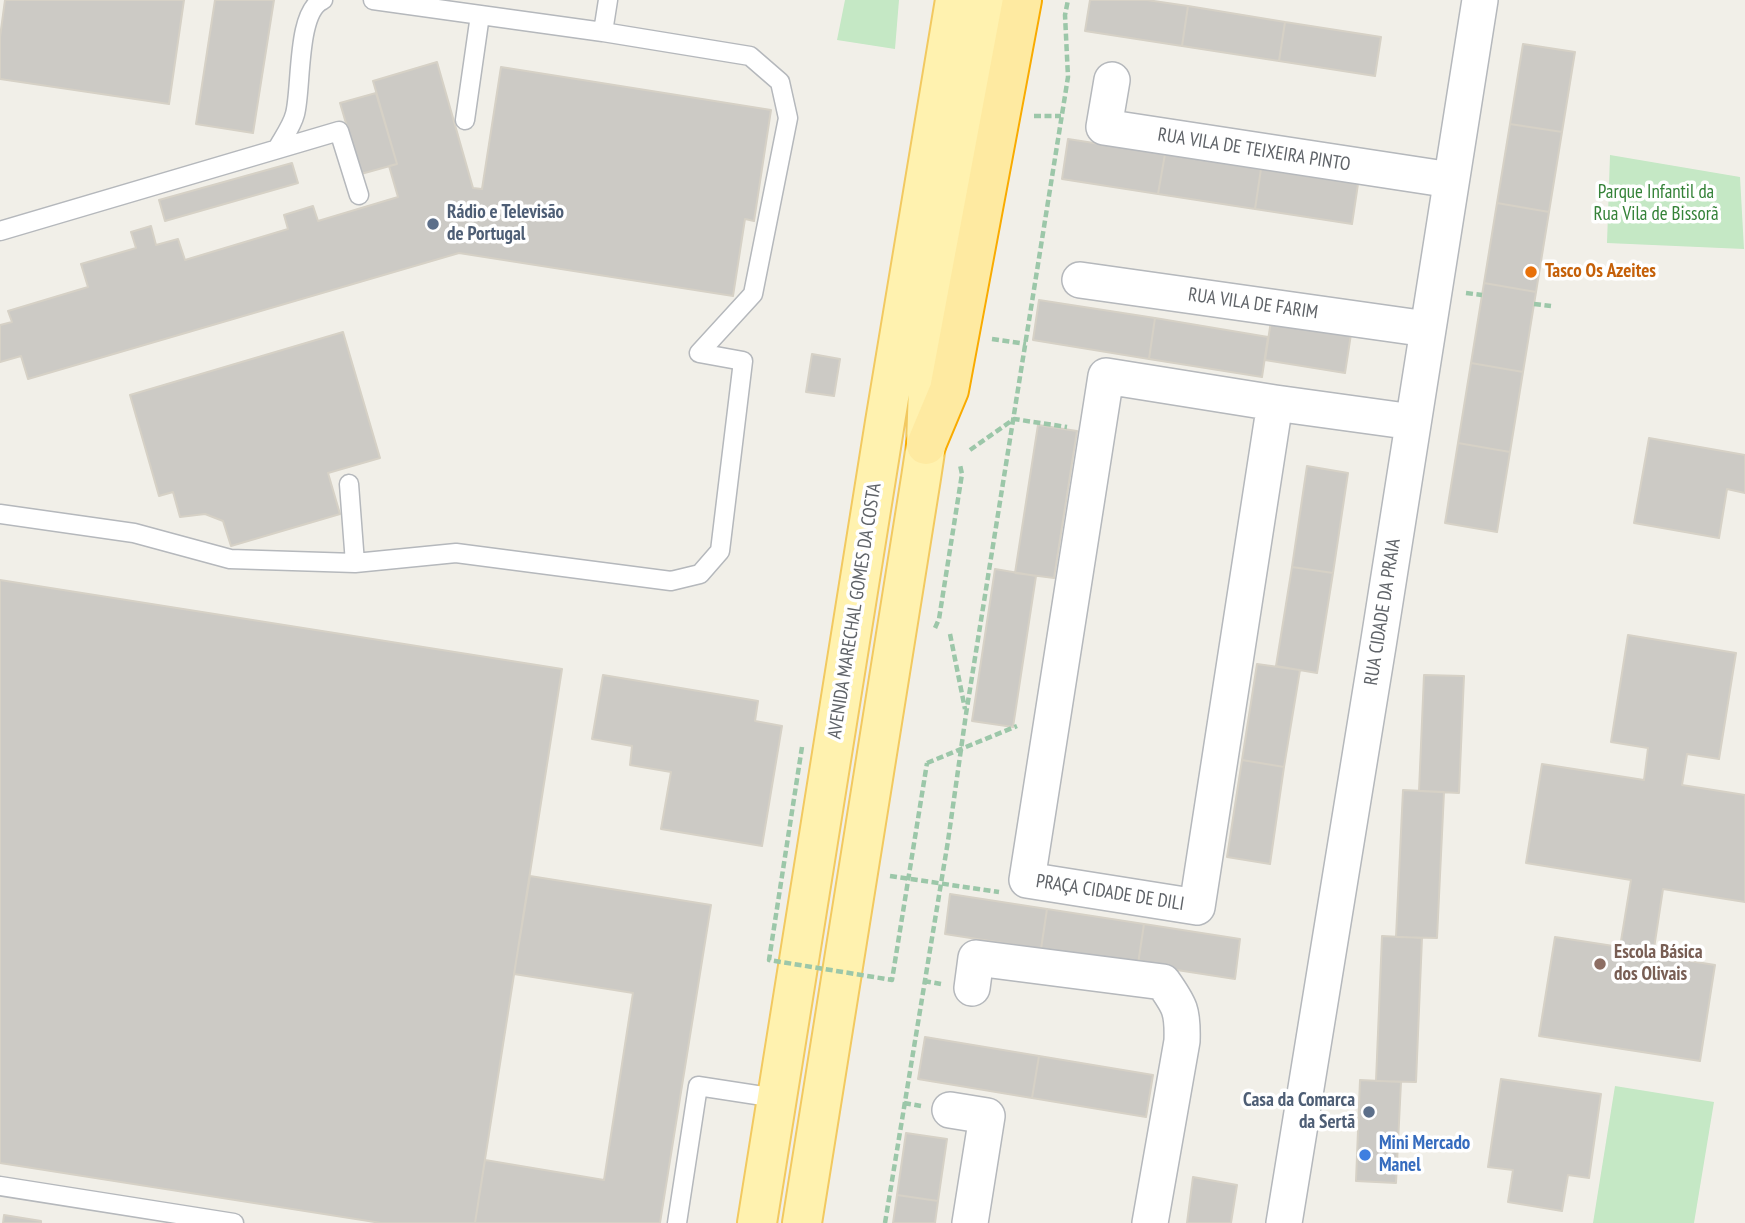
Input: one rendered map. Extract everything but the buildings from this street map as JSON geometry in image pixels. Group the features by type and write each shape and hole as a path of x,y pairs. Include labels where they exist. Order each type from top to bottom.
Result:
{"highway":[{"path":"926,445 949,390 1022,0"}],"main road":[{"path":"943,71 946,0"},
{"name":"AVENIDA MARECHAL GOMES DA COSTA","path":"757,1223 955,0"},
{"path":"802,1223 926,445 928,387 991,0"}],"street":[{"name":"RUA CIDADE DA PRAIA","path":"1284,1223 1480,0"},
{"name":"RUA VILA DE TEIXEIRA PINTO","path":"1112,80 1104,127 1451,180"},
{"name":"RUA VILA DE FARIM","path":"1080,280 1427,329"},
{"name":"PRAÇA CIDADE DE DILI","path":"1275,403 1197,907 1027,880 1106,376 1413,422"},
{"path":"972,988 976,958 1163,982 1179,1004 1183,1020 1182,1041 1150,1223"},
{"path":"950,1110 987,1115 970,1223"}],"lane":[{"path":"0,514 134,533 230,559 355,563 456,553 671,581 700,574 720,551 743,361 699,353 752,294 788,118 780,82 750,57 603,32 373,0"},
{"path":"603,32 607,0"},
{"path":"277,149 295,116 306,22 319,1"},
{"path":"465,120 480,15"},
{"path":"0,231 339,131 359,195"},
{"path":"349,484 355,563"},
{"path":"677,1223 698,1086 776,1098"},
{"path":"0,1186 234,1223"}],"path":[{"path":"885,1223 1068,77 1065,15 1068,0"},
{"path":"1025,116 1061,116"},
{"path":"1534,304 1551,306"},
{"path":"981,338 1026,344"},
{"path":"970,450 1014,419 1098,431"},
{"path":"950,634 965,714"},
{"path":"802,747 769,960 892,980 927,763 1022,724 1054,707"},
{"path":"899,877 1025,896 1027,880"}],"green space":[{"path":"845,0 899,0 895,49 837,40"},
{"name":"Parque Infantil da Rua Vila de Bissorã","path":"1610,155 1740,177 1744,249 1607,243"},
{"path":"1615,1086 1714,1102 1694,1223 1593,1223"}],"place":[{"name":"Rádio e Televisão de Portugal","path":"433,224"},
{"name":"Tasco Os Azeites","path":"1531,272"},
{"name":"Escola Básica dos Olivais","path":"1600,964"},
{"name":"Casa da Comarca da Sertã","path":"1369,1112"},
{"name":"Mini Mercado Manel","path":"1365,1155"}]}
